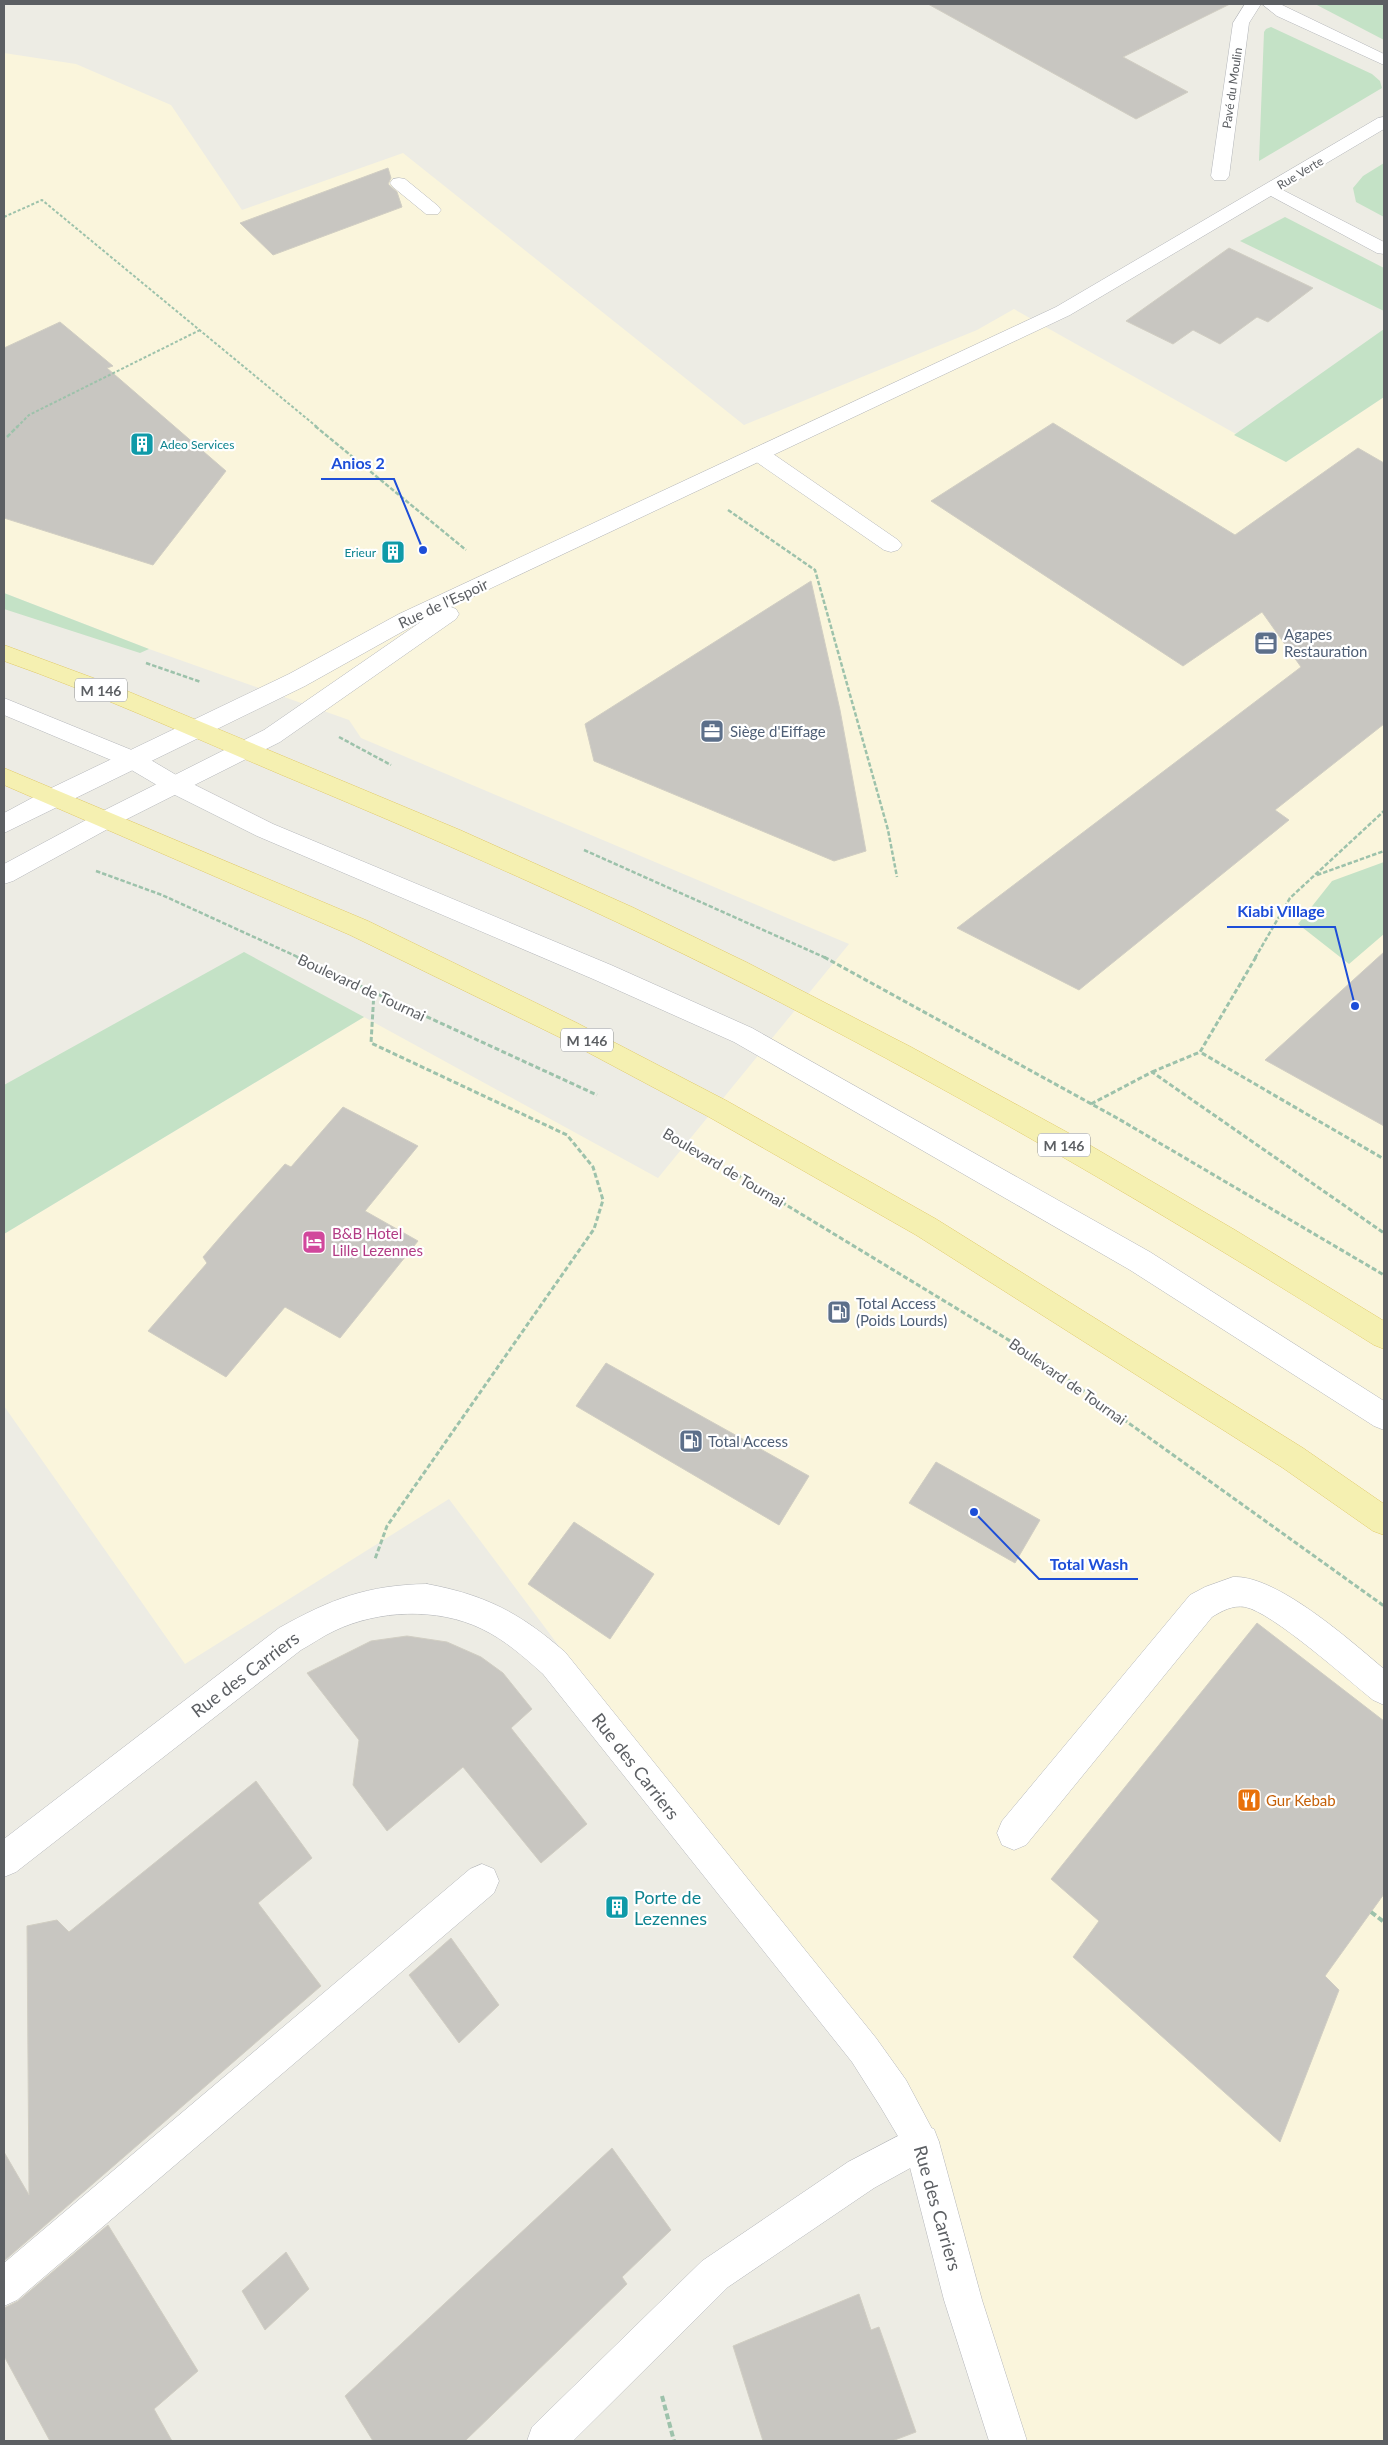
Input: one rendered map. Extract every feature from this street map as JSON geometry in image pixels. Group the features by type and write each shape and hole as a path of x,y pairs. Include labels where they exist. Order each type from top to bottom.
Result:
{"main road":[{"name":"M 146","path":"4,652 197,729 354,795 625,914 811,1006 1000,1107 1302,1284 1384,1336"},
{"name":"M 146","path":"4,776 359,928 568,1030 718,1109 934,1232 1292,1458 1384,1521"}],"street":[{"name":"Pavé du Moulin","path":"1220,176 1241,23 1244,15 1253,4"},
{"path":"1270,4 1283,13 1384,60"},
{"name":"Rue Verte","path":"498,578 1063,311 1273,190 1384,122"},
{"path":"399,183 432,210"},
{"path":"1273,190 1384,249"},
{"path":"759,454 891,545"},
{"name":"Rue de l'Espoir","path":"4,824 53,796 297,680 407,619 498,578"},
{"name":"Rue de l'Espoir","path":"4,875 42,852 246,750 308,714 498,578"},
{"path":"4,706 131,759 176,785 266,830 602,972 743,1035 993,1175 1140,1261 1384,1417"},
{"path":"1014,1833 1202,1606 1220,1595 1245,1592 1271,1602 1384,1689"},
{"name":"Rue des Carriers","path":"4,1860 290,1639 313,1624 345,1610 378,1602 414,1599 448,1602 480,1611 508,1625 535,1644 554,1663 864,2050 893,2093 920,2142 966,2309 1008,2441"},
{"path":"4,2287 482,1881"},
{"path":"546,2441 715,2274 861,2175 920,2142"}],"path":[{"path":"4,216 42,200 498,578"},
{"path":"7,437 29,415 200,330"},
{"path":"693,485 815,570 888,830 897,877"},
{"path":"1091,1104 1152,1072 1200,1052 1290,898 1384,811"},
{"path":"1314,876 1384,851"},
{"name":"Boulevard de Tournai","path":"42,852 162,895 605,1098"},
{"path":"358,1607 387,1526 594,1229 603,1200 593,1167 567,1135 371,1043 374,992"},
{"path":"1200,1052 1384,1159"},
{"path":"1152,1072 1384,1233"},
{"name":"Boulevard de Tournai","path":"665,1131 1035,1356 1384,1606"},
{"path":"1371,1912 1384,1922"}],"shaded area":[{"path":"4,53 76,64 171,105 242,210 403,153 744,425 977,330 1014,309 1286,462 1384,397 1384,2441 1021,2441 921,2142 834,2014 449,1499 185,1664 4,1406 4,1234 364,1017 658,1178 849,944 361,738 349,720 149,649 4,593"}],"green space":[{"path":"1315,4 1384,4 1384,40"},
{"path":"1271,27 1372,74 1380,81 1382,88 1259,161 1264,32"},
{"path":"1384,163 1384,217 1356,202 1353,188 1363,176"},
{"path":"1285,217 1384,268 1384,311 1240,241"},
{"path":"1384,329 1384,397 1286,462 1234,435"},
{"path":"4,593 149,649 140,653 4,609"},
{"path":"1384,862 1384,934 1349,964 1298,924 1332,881"},
{"path":"244,952 364,1017 4,1234 4,1085"}],"building":[{"path":"928,4 1230,4 1123,57 1188,92 1136,119"},
{"path":"388,168 391,178 388,184 397,192 402,207 273,255 240,223"},
{"path":"1229,248 1313,288 1268,322 1257,317 1220,344 1193,330 1173,344 1126,321"},
{"name":"Adeo Services","path":"60,322 113,366 107,368 226,471 153,565 4,518 4,348"},
{"name":"Agapes Restauration","path":"1053,423 1235,535 1358,448 1384,463 1384,724 1275,810 1289,820 1079,990 957,928 1301,667 1262,612 1183,666 931,501"},
{"name":"Siège d'Eiffage","path":"811,581 840,710 866,851 834,861 594,761 585,724"},
{"path":"1384,952 1384,1126 1265,1060"},
{"name":"B&B Hotel Lille Lezennes","path":"343,1107 418,1146 365,1211 418,1241 340,1338 285,1307 226,1377 148,1331 207,1263 203,1257 234,1221 285,1164 291,1167"},
{"name":"Total Access","path":"606,1363 809,1476 779,1525 576,1406"},
{"path":"936,1462 1040,1520 1015,1563 909,1503"},
{"path":"574,1522 654,1574 610,1639 528,1584"},
{"name":"Gur Kebab","path":"1257,1623 1384,1721 1384,1894 1325,1976 1339,1990 1280,2142 1073,1957 1099,1921 1051,1879"},
{"path":"407,1636 447,1642 481,1657 503,1673 532,1709 511,1728 587,1824 541,1863 463,1767 387,1831 353,1785 359,1740 307,1673 371,1641"},
{"path":"256,1781 312,1858 258,1903 321,1986 4,2261 4,2152 29,2195 27,1926 57,1920 69,1932"},
{"path":"451,1938 499,2005 459,2043 409,1975"},
{"path":"612,2148 671,2230 622,2277 627,2284 465,2441 373,2441 345,2396"},
{"path":"108,2225 198,2371 154,2409 172,2441 50,2441 4,2356 4,2308 18,2301"},
{"path":"286,2252 309,2289 265,2330 242,2291"},
{"path":"859,2294 871,2330 879,2327 916,2432 892,2441 763,2441 733,2346"}],"place":[{"name":"Adeo Services","path":"142,444"},
{"name":"Anios 2","path":"423,550"},
{"name":"Erieur","path":"393,552"},
{"name":"Agapes Restauration","path":"1266,643"},
{"name":"Siège d'Eiffage","path":"712,731"},
{"name":"Kiabi Village","path":"1355,1006"},
{"name":"B&B Hotel Lille Lezennes","path":"314,1242"},
{"name":"Total Access (Poids Lourds)","path":"839,1312"},
{"name":"Total Access","path":"691,1441"},
{"name":"Total Wash","path":"974,1512"},
{"name":"Gur Kebab","path":"1249,1800"},
{"name":"Porte de Lezennes","path":"617,1907"}]}
